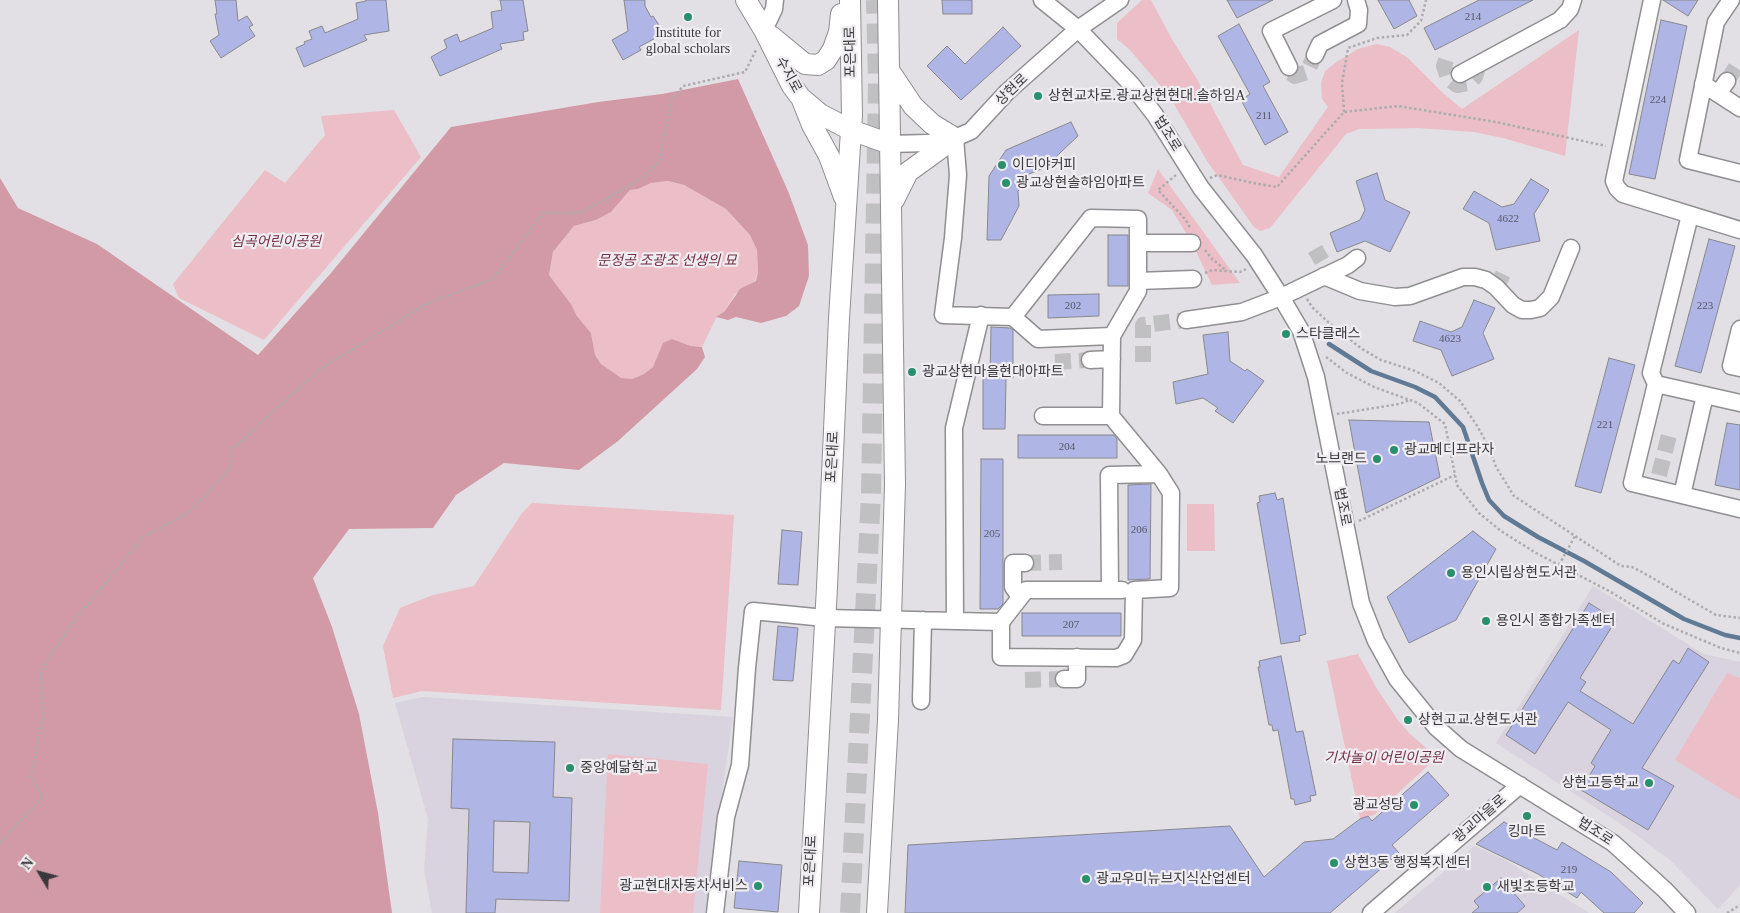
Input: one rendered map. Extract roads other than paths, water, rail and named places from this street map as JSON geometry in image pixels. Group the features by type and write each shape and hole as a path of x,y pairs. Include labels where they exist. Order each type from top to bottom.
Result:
{"main road":[{"name":"수지로","path":"746,0 764,30 792,86 801,98 820,114 851,130 890,144"},
{"path":"764,30 805,64 818,65 826,60 833,50 839,32 845,0"},
{"name":"포은대로","path":"808,913 825,618 839,318 851,130 850,0"},
{"path":"877,913 888,720 895,484 888,0"},
{"path":"889,70 913,106 932,124 954,138 908,172 891,205"},
{"path":"801,98 812,125 829,156 847,203"}],"street":[{"name":"법조로","path":"1042,0 1078,29 1131,84 1155,115 1198,183 1259,263 1281,296 1301,332 1316,377 1361,603 1376,642 1397,680 1420,710 1447,738 1473,757 1520,784 1613,843 1665,890 1687,913"},
{"name":"상현로","path":"890,144 928,143 954,138 971,131 1007,92 1078,29 1120,0"},
{"path":"1289,67 1270,31 1333,0"},
{"path":"1315,55 1320,44 1358,24 1359,10 1356,0"},
{"path":"1460,74 1560,20 1570,9 1573,0"},
{"path":"1652,0 1614,181 1617,188 1623,194 1740,230"},
{"path":"1731,0 1716,22 1688,160 1740,173"},
{"path":"764,30 776,3"},
{"path":"1703,84 1723,88 1740,108"},
{"path":"954,138 958,176 953,238 943,315 1013,317 1038,339 1112,336"},
{"path":"1690,214 1651,373 1656,384 1632,483 1657,482 1682,495 1740,509"},
{"path":"1013,317 1092,218 1138,219 1138,291 1112,336 1112,416 1160,474 1171,493 1170,588 1026,590 1001,622 1001,657 1116,658 1124,655 1133,640 1134,590"},
{"path":"1138,243 1195,240"},
{"path":"1326,270 1360,290 1395,297 1410,296 1463,277 1475,276 1498,284 1513,305 1522,310 1540,308 1551,298 1571,248"},
{"path":"1186,320 1242,312 1299,288 1326,270 1357,258"},
{"path":"1138,281 1193,279"},
{"path":"955,621 954,428 981,315"},
{"path":"1740,329 1731,366 1740,368"},
{"path":"1090,360 1112,359"},
{"path":"1656,384 1740,403"},
{"path":"1682,495 1705,395"},
{"path":"1044,416 1112,416"},
{"path":"1110,590 1109,475 1160,474"},
{"path":"1020,596 1013,587 1013,563 1025,563"},
{"path":"716,913 726,817 740,764 753,611 825,618 1001,622"},
{"path":"921,701 923,620"},
{"path":"1064,679 1078,679 1077,657"},
{"name":"광교마을로","path":"1371,913 1520,784"}],"waterway":[{"path":"1329,344 1371,371 1415,387 1435,397 1463,427 1489,500 1504,516 1684,619 1725,635 1740,638"}],"tunnel":[{"path":"850,913 871,495 878,81 876,0"},
{"path":"1291,73 1295,76 1307,72 1315,55"},
{"path":"1446,60 1444,66 1448,78 1457,85 1469,83 1475,77 1476,66"},
{"path":"1727,81 1740,61"},
{"path":"1315,249 1322,261"},
{"path":"1499,282 1503,274"},
{"path":"1143,362 1143,325 1186,320"},
{"path":"1055,362 1090,360"},
{"path":"1659,475 1669,435"},
{"path":"1025,563 1062,562"},
{"path":"1025,680 1064,679"}],"place":[{"name":"Institute for global scholars","path":"688,17"},
{"name":"상현교차로.광교상현현대.솔하임A","path":"1038,96"},
{"name":"이디야커피","path":"1002,165"},
{"name":"광교상현솔하임아파트","path":"1006,183"},
{"name":"스타클래스","path":"1286,334"},
{"name":"광교상현마을현대아파트","path":"912,372"},
{"name":"광교메디프라자","path":"1394,450"},
{"name":"노브랜드","path":"1377,459"},
{"name":"용인시립상현도서관","path":"1451,573"},
{"name":"용인시 종합가족센터","path":"1486,621"},
{"name":"상현고교.상현도서관","path":"1408,720"},
{"name":"중앙예닮학교","path":"570,768"},
{"name":"상현고등학교","path":"1649,783"},
{"name":"광교성당","path":"1414,805"},
{"name":"킹마트","path":"1527,816"},
{"name":"상현3동 행정복지센터","path":"1334,863"},
{"name":"광교우미뉴브지식산업센터","path":"1086,879"},
{"name":"광교현대자동차서비스","path":"758,886"},
{"name":"새빛초등학교","path":"1487,887"}],"park label":[{"name":"심곡어린이공원","path":"276,242"},
{"name":"문정공 조광조 선생의 묘","path":"667,261"},
{"name":"기차놀이 어린이공원","path":"1384,758"}]}
